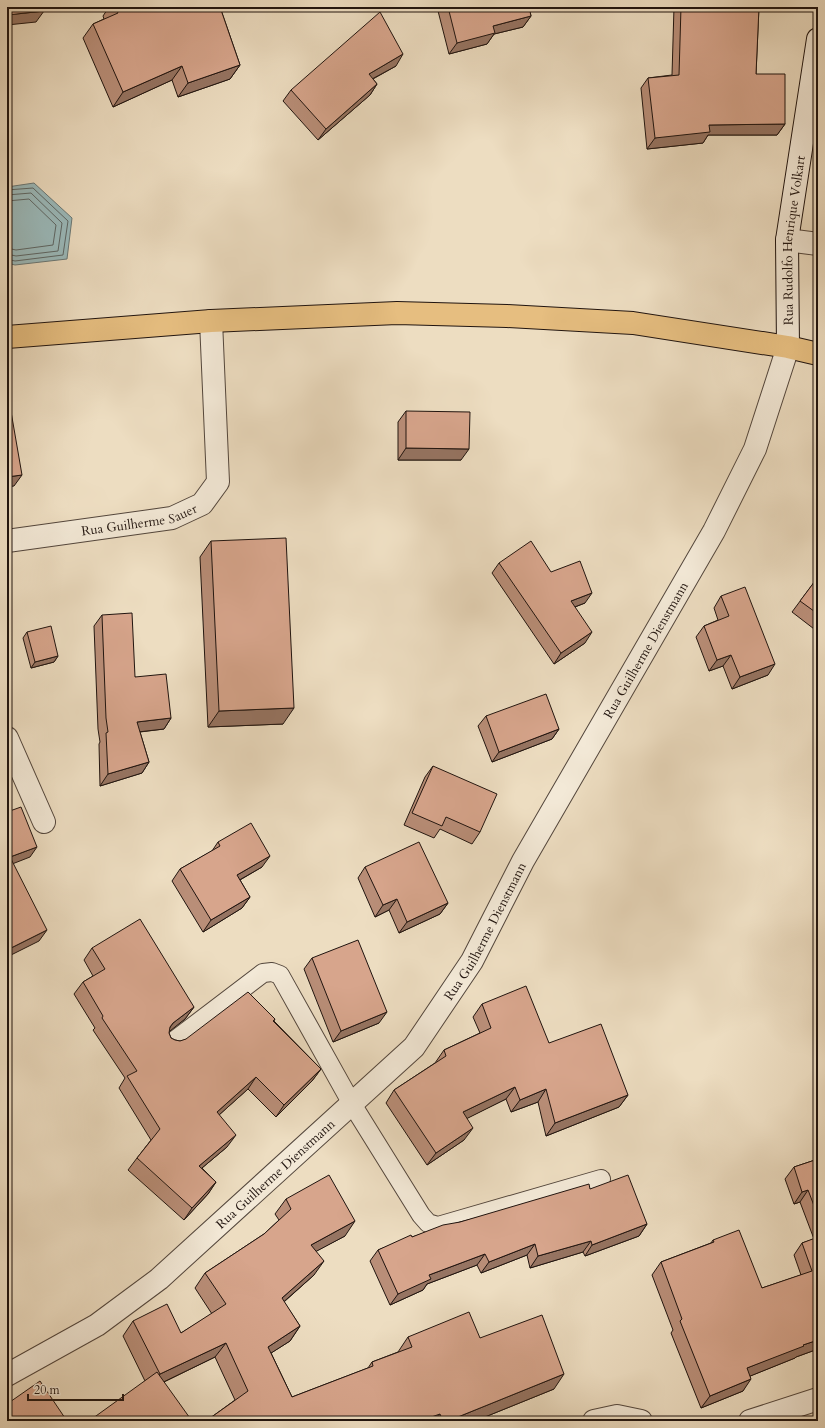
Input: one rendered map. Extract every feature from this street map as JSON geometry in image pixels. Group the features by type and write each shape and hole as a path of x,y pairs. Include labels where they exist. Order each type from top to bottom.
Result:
{"main road":[{"path":"7,337 210,321 397,313 634,322 788,347 818,354"}],"street":[{"name":"Rua Rudolfo Henrique Volkart","path":"788,347 787,240 818,39"},
{"path":"787,240 818,244"},
{"name":"Rua Guilherme Sauer","path":"7,542 172,518 202,504 218,482 210,321"},
{"name":"Rua Guilherme Dienstmann","path":"7,1375 97,1326 159,1279 414,1047 472,961 523,861 714,531 755,448 788,347"},
{"path":"7,738 44,822"},
{"path":"750,1421 818,1398"},
{"path":"594,1421 617,1416 641,1421"}],"lane":[{"path":"171,1043 263,973 272,972 280,975 352,1104 421,1215 428,1223 438,1226 601,1179"}],"water":[{"path":"34,183 72,218 67,259 15,265 7,263 7,187"}],"building":[{"path":"7,7 44,7 44,11 7,15"},
{"path":"115,7 220,7 240,65 188,83 182,66 123,92 93,24 118,13"},
{"path":"448,7 529,7 531,16 493,26 495,33 457,43"},
{"path":"681,7 759,7 756,74 785,74 785,124 709,125 710,132 655,138 648,78 679,75"},
{"path":"380,12 403,54 369,74 377,84 326,129 291,90"},
{"path":"7,400 9,400 22,475 7,477"},
{"path":"406,411 470,412 469,449 406,448"},
{"path":"286,538 294,708 219,711 211,541"},
{"path":"531,541 551,572 580,561 592,593 571,601 592,632 561,653 499,563"},
{"path":"818,577 818,614 800,601"},
{"path":"745,587 775,664 740,677 731,655 717,660 704,626 729,616 721,596"},
{"path":"132,613 135,677 166,674 171,718 137,722 149,762 108,774 106,733 108,732 106,718 102,615"},
{"path":"51,626 58,656 35,662 27,632"},
{"path":"546,694 559,729 499,752 486,716"},
{"path":"433,766 497,794 480,832 446,817 442,826 412,813"},
{"path":"21,807 37,847 10,857 47,930 7,950 7,812"},
{"path":"251,823 270,856 237,875 250,897 211,920 180,869 220,846 218,842"},
{"path":"419,842 448,903 407,922 397,899 383,905 365,867"},
{"path":"140,919 194,1007 170,1027 169,1033 171,1038 180,1041 186,1039 248,992 275,1019 273,1021 321,1069 284,1105 256,1077 217,1112 236,1135 199,1166 216,1182 192,1208 137,1158 160,1129 127,1076 137,1071 102,1018 103,1016 83,982 105,969 92,948"},
{"path":"358,940 387,1012 341,1031 312,958"},
{"path":"526,986 549,1043 601,1024 628,1095 555,1123 546,1089 520,1100 515,1087 463,1112 473,1128 436,1153 394,1090 446,1056 444,1050 491,1028 482,1004"},
{"path":"818,1159 818,1216 808,1190 802,1192 794,1167"},
{"path":"329,1175 355,1221 311,1245 324,1261 282,1298 300,1326 268,1347 292,1397 373,1366 372,1362 412,1347 408,1337 469,1312 480,1338 542,1315 564,1374 448,1421 443,1421 440,1414 420,1421 206,1421 248,1391 226,1343 160,1374 133,1321 167,1304 181,1333 226,1304 205,1273 264,1234 291,1209 286,1199"},
{"path":"628,1175 647,1224 592,1245 591,1241 538,1256 535,1244 489,1262 485,1254 429,1275 431,1279 398,1294 378,1250 411,1235 412,1237 443,1225 460,1222 589,1184 590,1189"},
{"path":"739,1230 762,1288 812,1271 802,1243 818,1237 818,1340 747,1368 751,1379 710,1396 680,1321 682,1319 661,1262 714,1242 713,1240"},
{"path":"157,1372 192,1421 89,1421"},
{"path":"40,1381 67,1421 13,1421 7,1412 7,1404"}]}
